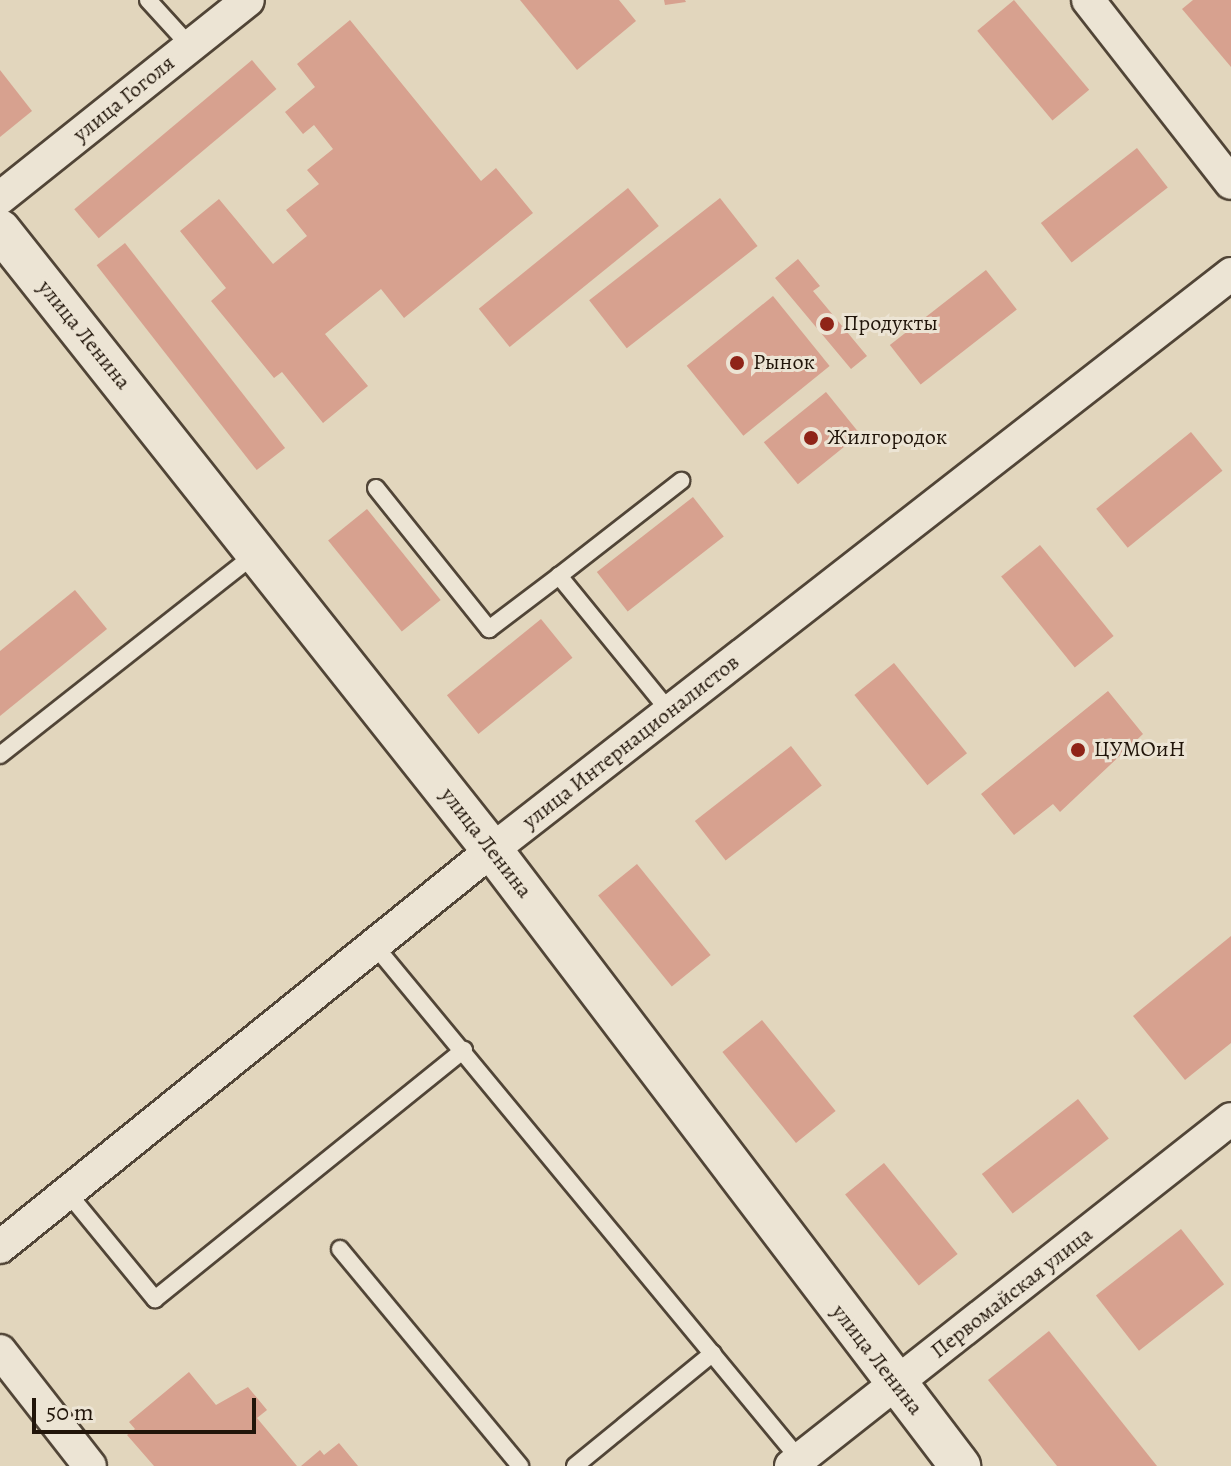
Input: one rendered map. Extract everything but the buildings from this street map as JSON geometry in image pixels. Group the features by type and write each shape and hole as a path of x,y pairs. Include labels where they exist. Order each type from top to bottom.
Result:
{"street":[{"name":"улица Гоголя","path":"0,198 248,0"},
{"path":"1088,0 1231,183"},
{"name":"улица Ленина","path":"0,230 492,850 895,1385 960,1466"},
{"name":"улица Интернационалистов","path":"0,1247 492,850 1231,274"},
{"name":"Первомайская улица","path":"796,1463 1231,1119"},
{"path":"0,1351 90,1466"}],"lane":[{"path":"148,0 190,46"},
{"path":"376,488 489,629 681,481"},
{"path":"0,755 258,552"},
{"path":"559,576 670,712"},
{"path":"375,946 713,1353 796,1463"},
{"path":"67,1192 155,1299 464,1050"},
{"path":"340,1249 520,1466"},
{"path":"575,1466 713,1353"}],"place":[{"name":"Продукты","path":"827,324"},
{"name":"Рынок","path":"737,363"},
{"name":"Жилгородок","path":"811,438"},
{"name":"ЦУМОиН","path":"1078,750"}]}
